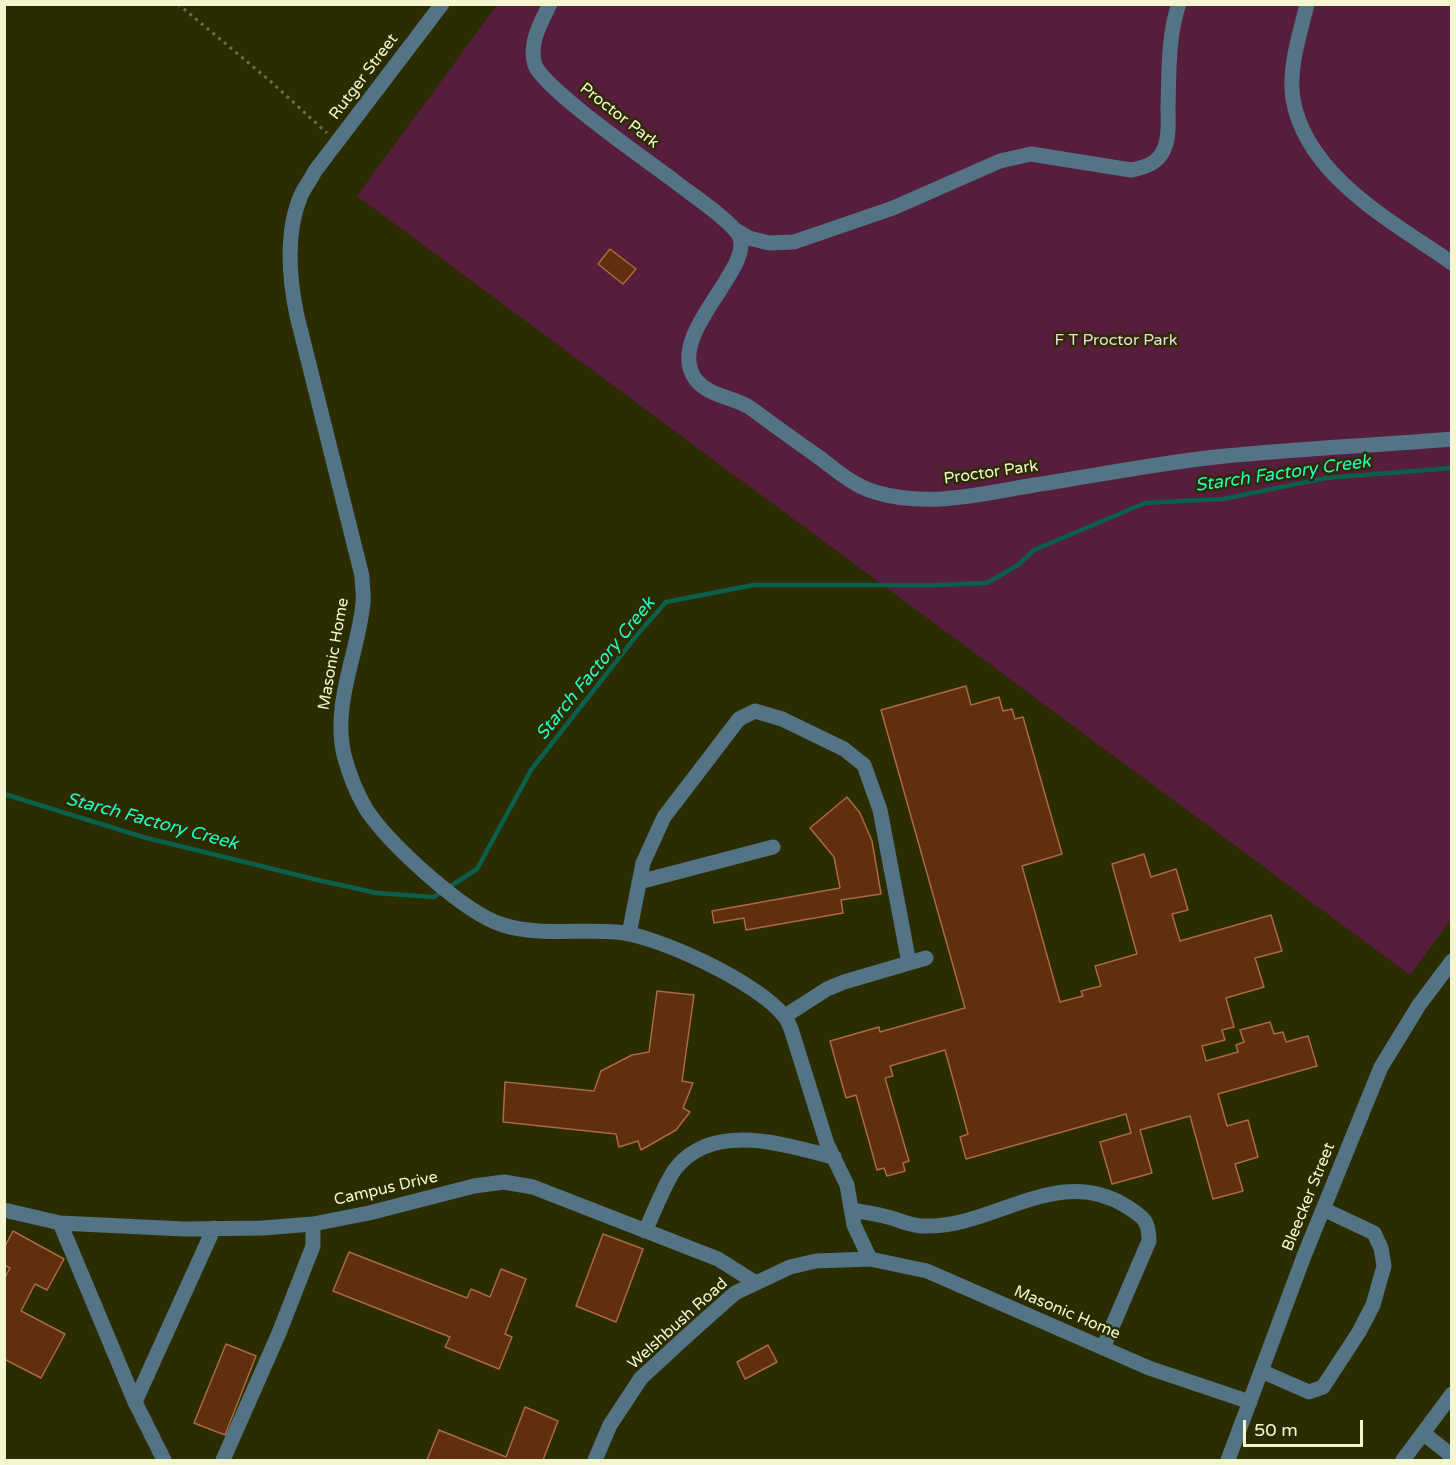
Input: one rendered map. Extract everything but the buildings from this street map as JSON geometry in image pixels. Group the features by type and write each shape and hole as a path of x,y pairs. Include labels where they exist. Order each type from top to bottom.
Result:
{"street":[{"name":"Rutger Street","path":"315,171 442,4"},
{"name":"Proctor Park","path":"550,4 538,27 534,49 534,64 542,77 737,231 749,238 769,243 794,242 893,208 1000,161 1031,154 1131,170 1144,168 1157,160 1164,151 1167,132 1169,60 1179,4"},
{"path":"1307,4 1294,61 1293,98 1302,129 1321,160 1348,188 1452,263"},
{"name":"Masonic Home","path":"315,171 296,210 290,252 290,284 362,576 363,600 358,636 344,687 341,728 343,752 350,778 367,810 404,852 442,886 482,916 504,925 528,930 617,932 638,935 708,963 763,996 785,1016 827,1144 847,1185 854,1225 870,1259"},
{"name":"Proctor Park","path":"737,231 741,239 741,250 737,262 712,299 691,344 689,357 694,377 708,392 743,403 853,482 874,492 903,498 951,499 1206,458 1452,439"},
{"path":"629,934 643,863 664,817 739,719 755,711 782,719 844,749 864,765 880,810 909,963"},
{"path":"639,882 773,847"},
{"path":"785,1016 827,989 926,958"},
{"name":"Bleecker Street","path":"1228,1461 1323,1209 1382,1067 1419,1005 1452,962"},
{"path":"645,1231 675,1168 693,1152 721,1141 738,1139 797,1148 834,1157"},
{"name":"Campus Drive","path":"4,1210 60,1223 184,1229 263,1228 313,1224 369,1213 474,1186 504,1182 533,1187 718,1259 756,1283"},
{"path":"852,1210 922,1226 957,1223 1055,1193 1084,1191 1111,1197 1142,1216 1149,1228 1149,1241 1103,1348"},
{"path":"1262,1371 1310,1392 1323,1387 1359,1332 1373,1305 1384,1266 1381,1248 1374,1233 1323,1209"},
{"path":"60,1223 135,1402 164,1461"},
{"path":"223,1461 279,1333 313,1246 313,1224"},
{"path":"135,1402 214,1228"},
{"name":"Masonic Home","path":"756,1283 790,1267 816,1261 870,1259 927,1271 1149,1368 1250,1402"},
{"name":"Welshbush Road","path":"596,1461 610,1425 641,1378 735,1293 756,1283"},
{"path":"1403,1461 1452,1394"},
{"path":"1423,1433 1452,1456"}],"path":[{"path":"178,4 269,80 338,142"}],"green space":[{"name":"F T Proctor Park","path":"497,5 1451,5 1451,919 1410,975 357,196"}],"waterway":[{"name":"Starch Factory Creek","path":"4,794 143,837 318,880 376,893 434,897 477,869 531,770 637,635 666,602 754,585 987,583 1018,565 1034,550 1145,503 1223,499 1326,478 1452,468"}]}
